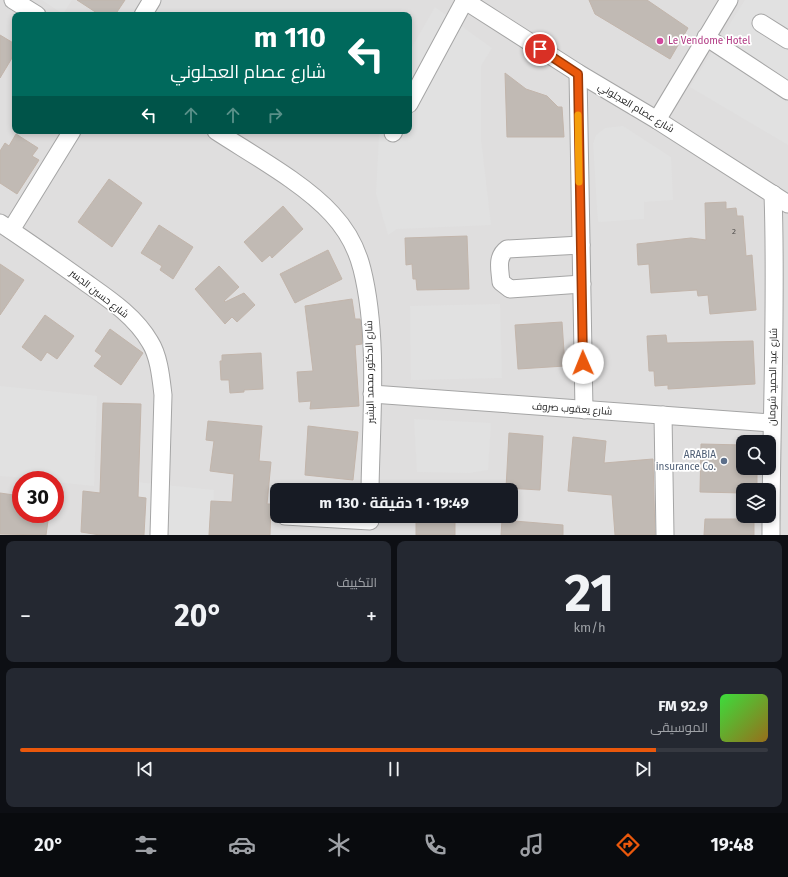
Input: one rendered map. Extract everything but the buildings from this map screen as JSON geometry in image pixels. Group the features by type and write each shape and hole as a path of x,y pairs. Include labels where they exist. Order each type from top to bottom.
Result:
{"street":[{"path":"13,0 32,12"},
{"path":"144,12 152,0"},
{"path":"412,98 465,0"},
{"name":"شارع عصام العجلوني","path":"465,0 578,74 657,120 788,204"},
{"path":"657,120 729,0"},
{"path":"761,23 788,40"},
{"path":"706,37 788,91"},
{"path":"578,74 584,410"},
{"path":"5,227 70,134"},
{"name":"شارع الدكتور محمد البشير","path":"220,134 310,194 331,213 344,230 355,250 362,270 371,343 372,394 370,483"},
{"name":"شارع عبد الحميد شومان","path":"771,535 771,423 776,268 773,194"},
{"name":"شارع حسين الجسر","path":"5,227 113,302 133,320 151,343 161,379 163,395 159,535"},
{"path":"581,245 507,249 502,252 499,259 501,282 504,287 510,289 582,284"},
{"path":"776,268 788,253"},
{"name":"شارع يعقوب صروف","path":"372,394 771,423"},
{"path":"662,415 665,535"},
{"path":"359,523 370,524"}],"shaded area":[{"path":"0,0 788,0 788,535 0,535"},
{"path":"42,0 72,0 64,12 60,12"},
{"path":"745,0 788,0 788,145 690,87"},
{"path":"435,7 492,48 481,66 481,139 491,225 397,229 388,235 376,194 379,135 412,134 412,47"},
{"path":"623,126 671,157 673,200 644,202 644,219 598,222 593,144 596,135 605,128"},
{"path":"500,304 502,378 411,380 410,306"},
{"path":"788,364 788,406 787,406 786,366"},
{"path":"0,386 97,396 94,486 64,483 64,471 12,471 12,477 0,476"},
{"path":"414,419 491,423 488,470 469,473 417,472"},
{"path":"127,481 214,490 213,535 125,535"}],"slow traffic":[{"path":"578,115 579,182"}],"place":[{"name":"Le Vendome Hotel","path":"660,41"},
{"name":"ARABIA insurance Co.","path":"724,461"}],"route":[{"path":"540,49 578,74 583,363"}]}
